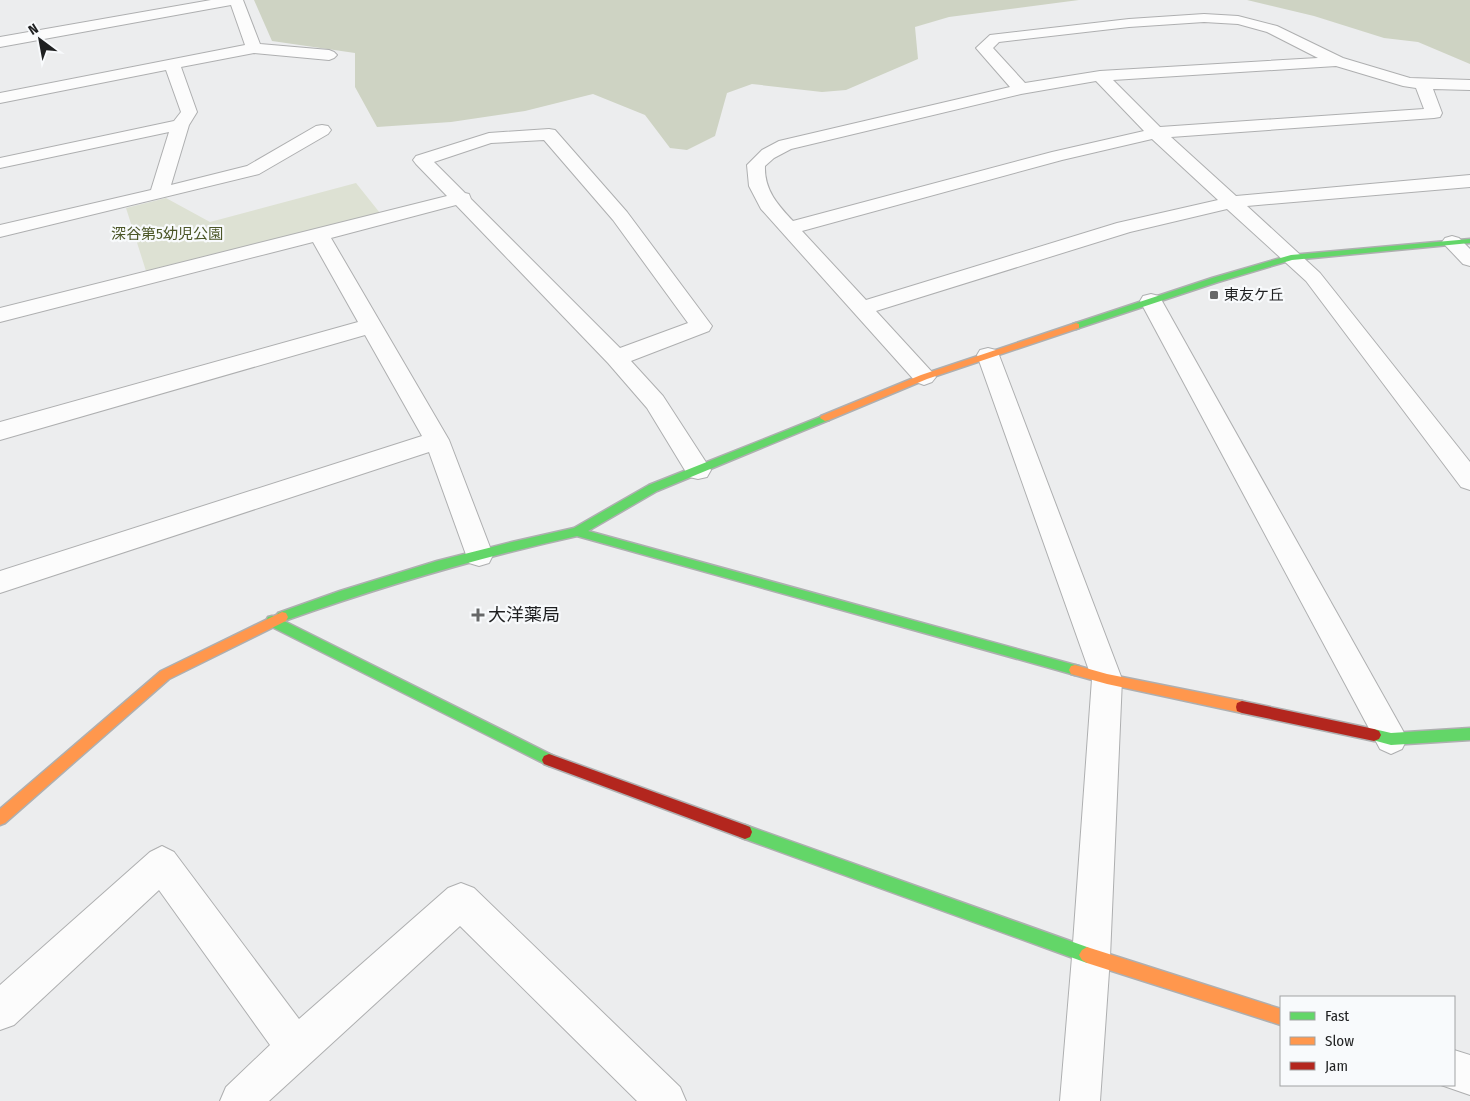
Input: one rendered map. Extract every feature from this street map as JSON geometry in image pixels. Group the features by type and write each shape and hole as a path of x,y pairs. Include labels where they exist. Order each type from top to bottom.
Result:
{"street":[{"path":"0,42 235,0 254,48"},
{"path":"1020,89 984,48 995,38 1129,23 1218,18 1261,25 1337,61 1409,83 1470,85"},
{"path":"0,98 254,48 329,55"},
{"path":"924,377 768,205 757,185 755,175 756,165 768,154 785,146 1020,89 1100,76 1337,61"},
{"path":"159,194 180,124 189,112 172,65"},
{"path":"1100,76 1156,133 1313,277 1470,480"},
{"path":"790,228 1058,156 1156,133 1434,113 1423,84"},
{"path":"0,163 180,124"},
{"path":"0,231 253,170 322,130"},
{"path":"616,358 701,326 620,216 549,134 489,138 422,160 462,198 616,358 655,402 698,470"},
{"path":"862,308 1124,227 1232,202 1470,181"},
{"path":"0,315 462,198"},
{"path":"318,234 437,440 479,555"},
{"path":"0,818 165,675 272,621 340,596 437,566 577,532 654,488 924,377 1215,280 1291,258 1461,242 1470,260"},
{"path":"1151,302 1391,738"},
{"path":"0,431 370,326"},
{"path":"988,355 1107,679 1091,958 1080,1101"},
{"path":"0,582 437,440"},
{"path":"577,532 1107,679 1391,738 1470,734"},
{"path":"272,621 560,766 1091,958 1280,1016"},
{"path":"0,1011 162,864 296,1048"},
{"path":"240,1101 296,1048 461,902 666,1101"},
{"path":"1455,1070 1470,1075"}],"green space":[{"path":"254,0 1079,0 949,17 915,27 918,59 846,90 822,92 752,84 727,93 715,136 687,150 670,148 645,115 593,94 525,111 451,122 377,127 355,87 355,53 272,41"},
{"path":"1247,0 1470,0 1470,64 1418,42 1384,38 1314,16"},
{"name":"深谷第5幼児公園","path":"356,183 380,213 146,271 126,208 166,198 210,222"}],"traffic: fast":[{"path":"1076,326 1215,280 1291,258 1470,241"},
{"path":"282,617 340,596 437,566 512,546 577,532 653,488 825,418"},
{"path":"577,532 1075,670"},
{"path":"272,621 549,760"},
{"path":"1374,735 1391,739 1470,734"},
{"path":"745,832 1087,955"}],"traffic: slow":[{"path":"825,418 924,377 1076,326"},
{"path":"0,818 165,675 282,617"},
{"path":"1075,670 1107,679 1242,707"},
{"path":"1087,955 1280,1017"}],"traffic: jam":[{"path":"1242,707 1374,735"},
{"path":"549,760 745,832"}],"place":[{"name":"東友ケ丘","path":"1214,295"},
{"name":"大洋薬局","path":"478,615"}]}
